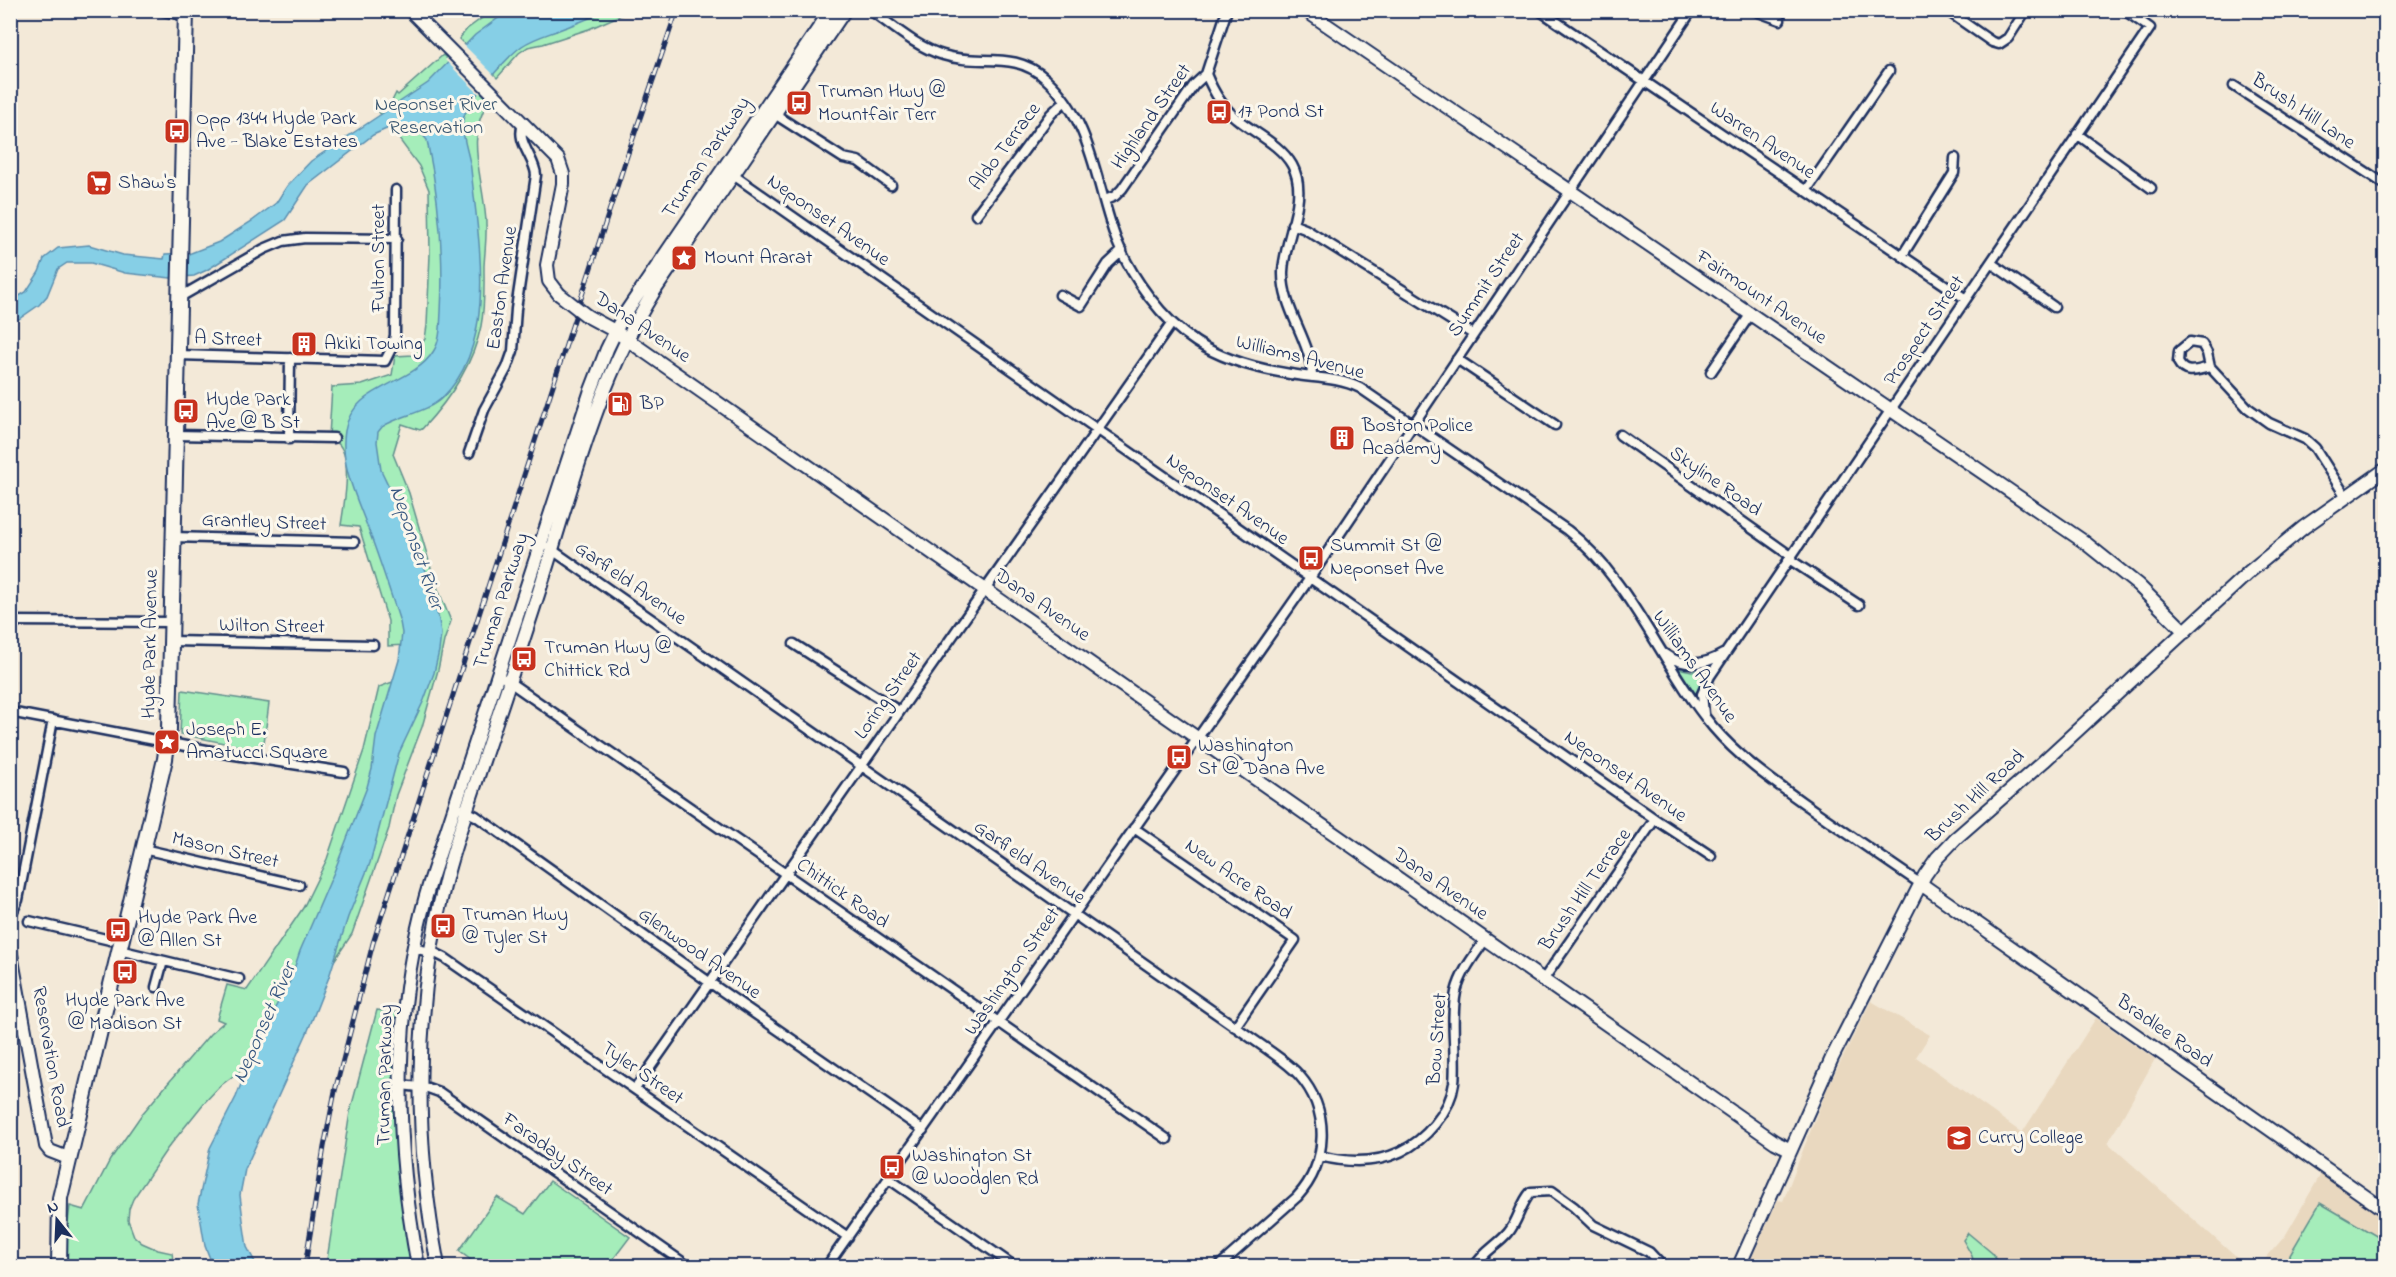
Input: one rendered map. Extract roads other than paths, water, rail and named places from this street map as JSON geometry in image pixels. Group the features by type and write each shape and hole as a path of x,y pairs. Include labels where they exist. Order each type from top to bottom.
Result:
{"main road":[{"name":"Hyde Park Avenue","path":"59,1266 60,1198 68,1158 167,742 186,13"}],"street":[{"path":"159,10 186,13"},
{"name":"Truman Parkway","path":"418,1266 406,1184 401,1085 405,1005 413,948 426,896 461,809 547,547 626,339 831,10"},
{"name":"Truman Parkway","path":"547,547 590,393 615,331 662,257 776,115 845,10"},
{"name":"Williams Avenue","path":"870,10 919,44 942,55 965,59 1002,59 1025,66 1046,78 1065,101 1084,136 1122,250 1148,294 1172,323 1200,344 1227,357 1281,373 1339,380 1360,388 1581,541 1613,577 1704,717 1729,744 1769,778 1921,884"},
{"name":"Highland Street","path":"1105,200 1115,196 1122,189 1194,85 1206,74 1227,10"},
{"name":"Fairmount Avenue","path":"1305,10 2089,545 2143,590 2185,632"},
{"name":"Warren Avenue","path":"1539,10 1966,299"},
{"name":"Summit Street","path":"1310,578 1692,10"},
{"path":"1753,10 1780,20"},
{"path":"1946,10 1992,42 1999,44 2008,38 2026,10"},
{"name":"Prospect Street","path":"1704,717 1701,700 1703,688 1726,652 2150,28 2124,10"},
{"name":"Dana Avenue","path":"413,11 555,154 563,174 562,191 547,265 549,281 559,294 587,316 615,331 1775,1142 1791,1150"},
{"path":"1806,191 1889,71"},
{"path":"1206,74 1225,108 1277,148 1290,163 1298,187 1284,260 1283,280 1291,311 1311,362 1312,377"},
{"name":"Brush Hill Lane","path":"2234,86 2385,185"},
{"name":"Aldo Terrace","path":"976,215 1050,114 1065,101"},
{"path":"776,115 843,158 858,161 891,185"},
{"name":"Easton Avenue","path":"469,453 487,403 507,368 513,351 516,309 536,175 535,167 522,137 521,129 524,123"},
{"path":"2077,134 2151,188"},
{"path":"1902,256 1954,172 1955,158"},
{"name":"Neponset Avenue","path":"729,172 1655,819 1712,856"},
{"name":"Fulton Street","path":"385,361 395,335 396,190"},
{"path":"1292,224 1305,229 1473,334"},
{"path":"180,290 283,241 305,238 397,239"},
{"path":"1060,295 1081,306 1108,264 1122,250"},
{"path":"1991,262 2054,307"},
{"path":"1711,372 1750,315"},
{"name":"Loring Street","path":"635,1089 1172,323"},
{"name":"A Street","path":"178,355 385,361"},
{"path":"289,439 290,358"},
{"path":"1457,359 1555,425"},
{"path":"2210,368 2253,413 2312,444 2346,496"},
{"path":"176,435 289,439 334,438"},
{"name":"Skyline Road","path":"1620,435 1859,605"},
{"name":"Brush Hill Road","path":"1739,1266 1836,1049 1936,858 2278,548 2385,469"},
{"name":"Grantley Street","path":"174,537 354,542"},
{"name":"Garfield Avenue","path":"547,547 1235,1027 1288,1065 1305,1083 1314,1099 1322,1122 1320,1156 1312,1178 1302,1191 1219,1266"},
{"name":"Washington Street","path":"827,1266 1310,578"},
{"path":"10,621 171,622"},
{"name":"Wilton Street","path":"171,641 373,645"},
{"path":"794,644 899,711"},
{"path":"1659,650 1675,661 1688,664 1708,661 1726,652"},
{"name":"Chittick Road","path":"504,679 1167,1139"},
{"path":"10,712 222,753 344,772"},
{"path":"10,917 18,900 53,720"},
{"name":"Truman Parkway","path":"438,1266 425,1173 421,1087 423,1025 431,952 461,809"},
{"name":"Glenwood Avenue","path":"461,809 923,1130"},
{"name":"Brush Hill Terrace","path":"1544,980 1655,819"},
{"name":"New Acre Road","path":"1134,828 1295,940 1235,1027"},
{"name":"Mason Street","path":"143,849 299,885"},
{"name":"Bradlee Road","path":"1921,884 2385,1211"},
{"path":"28,921 110,940 125,918"},
{"name":"Bow Street","path":"1320,1156 1358,1162 1384,1159 1415,1144 1438,1121 1450,1100 1454,1085 1456,991 1466,969 1485,940"},
{"name":"Tyler Street","path":"413,948 431,952 455,964 848,1237"},
{"name":"Reservation Road","path":"10,949 46,1146 50,1151 68,1158"},
{"path":"119,950 239,979"},
{"path":"156,987 163,962"},
{"name":"Faraday Street","path":"401,1085 439,1092 688,1266"},
{"path":"889,1179 1014,1266"},
{"path":"1475,1266 1508,1233 1519,1215 1524,1200 1531,1192 1552,1191 1593,1225 1649,1252 1662,1266"}],"water":[{"name":"Neponset River","path":"508,11 606,11 522,46 479,92 463,120 464,138 471,169 480,257 481,289 472,348 461,374 443,397 429,407 382,427 378,432 377,442 381,470 415,541 428,577 439,620 441,634 439,651 424,700 399,753 370,863 348,917 329,977 307,1033 245,1169 240,1195 243,1220 247,1247 257,1266 213,1266 205,1246 198,1204 210,1148 236,1097 261,1033 290,981 367,787 376,737 399,660 402,633 400,622 351,482 344,444 350,416 359,404 423,363 433,352 440,333 441,248 435,183 427,140 420,132 403,126 393,126 373,135 308,185 285,220 194,276 171,278 125,273 91,263 67,263 58,269 47,296 39,305 16,321 11,321 11,301 26,292 39,272 44,259 58,248 89,245 123,255 164,259 165,254 191,253 219,242 276,203 287,186 311,161 428,83 475,35"}],"railway":[{"path":"305,1266 335,1091 373,943 626,159 677,10"}],"place":[{"name":"Truman Hwy @ Mountfair Terr","path":"799,103"},
{"name":"17 Pond St","path":"1219,112"},
{"name":"Opp 1344 Hyde Park Ave - Blake Estates","path":"177,131"},
{"name":"Shaw's","path":"99,183"},
{"name":"Mount Ararat","path":"684,258"},
{"name":"Akiki Towing","path":"304,344"},
{"name":"BP","path":"620,404"},
{"name":"Hyde Park Ave @ B St","path":"186,411"},
{"name":"Boston Police Academy","path":"1342,438"},
{"name":"Summit St @ Neponset Ave","path":"1311,558"},
{"name":"Truman Hwy @ Chittick Rd","path":"524,659"},
{"name":"Joseph E. Amatucci Square","path":"167,742"},
{"name":"Washington St @ Dana Ave","path":"1179,757"},
{"name":"Truman Hwy @ Tyler St","path":"443,926"},
{"name":"Hyde Park Ave @ Allen St","path":"118,930"},
{"name":"Hyde Park Ave @ Madison St","path":"125,972"},
{"name":"Curry College","path":"1959,1138"},
{"name":"Washington St @ Woodglen Rd","path":"892,1167"}],"park label":[{"name":"Neponset River Reservation","path":"436,116"}]}
